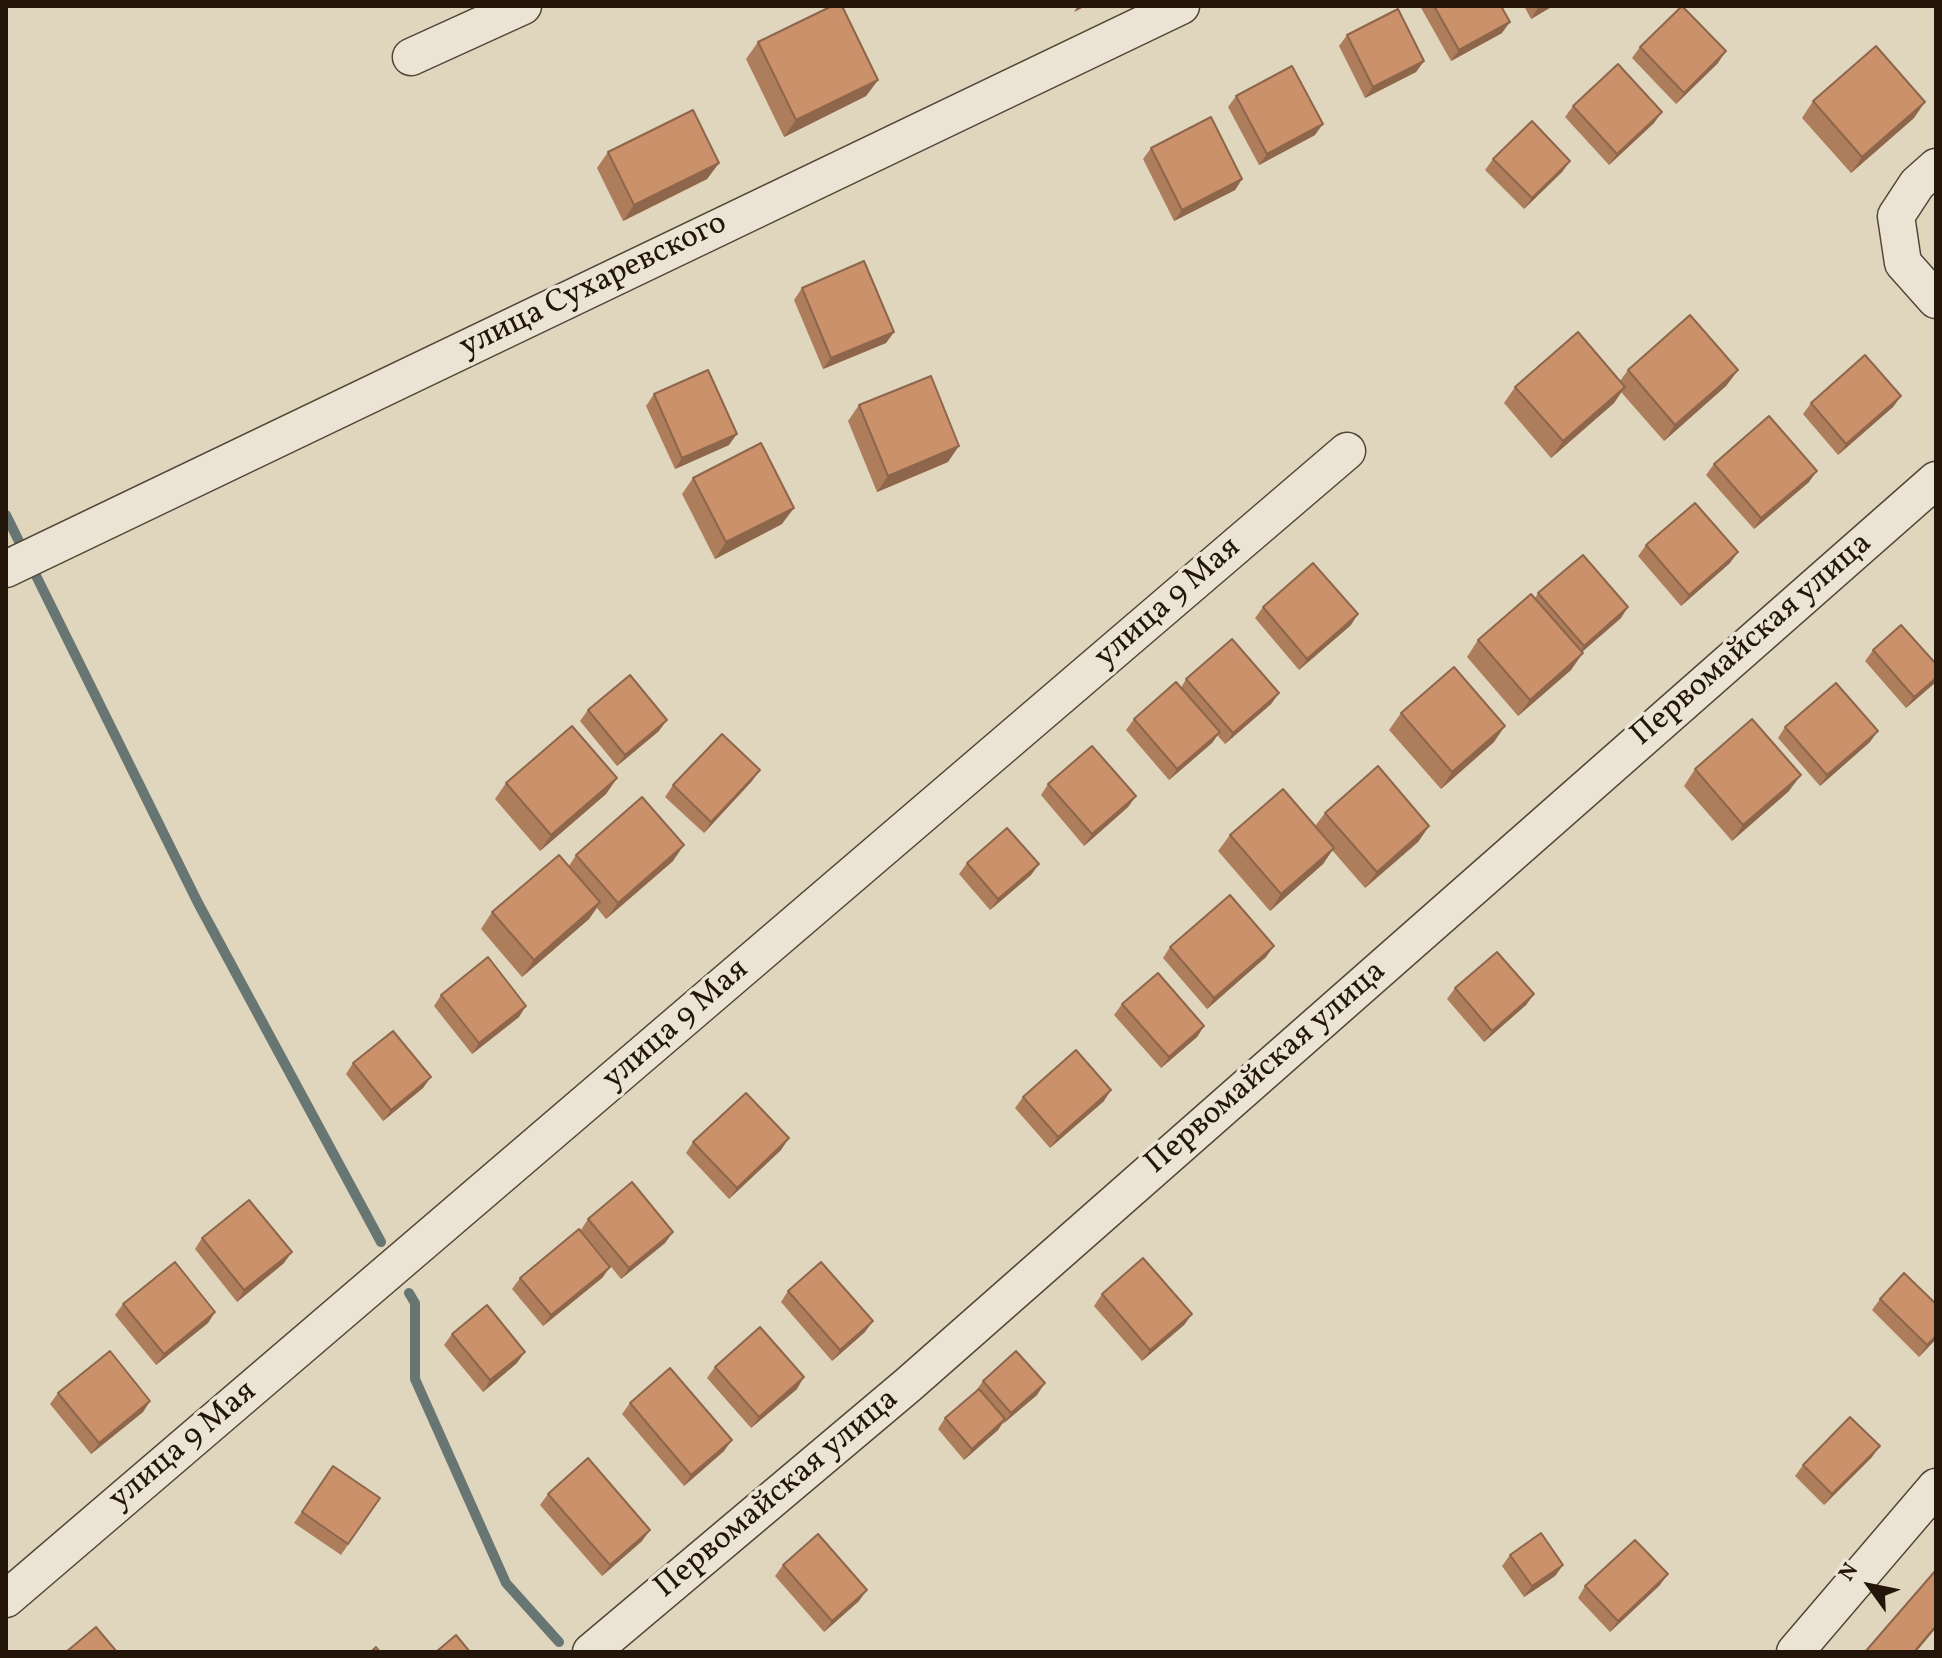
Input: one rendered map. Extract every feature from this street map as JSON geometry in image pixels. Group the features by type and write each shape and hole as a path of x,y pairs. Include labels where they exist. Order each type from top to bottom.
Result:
{"street":[{"path":"411,57 523,6"},
{"name":"улица Сухаревского","path":"6,569 1181,6"},
{"path":"1927,176 1896,216 1903,263 1936,300"},
{"name":"улица 9 Мая","path":"6,1599 1347,451"},
{"name":"Первомайская улица","path":"591,1652 908,1385 1936,480"},
{"path":"1795,1652 1936,1487"}],"building":[{"path":"832,6 842,6 878,80 796,120 758,42"},
{"path":"1434,6 1501,6 1510,22 1459,50"},
{"path":"1682,6 1726,51 1684,93 1640,47"},
{"path":"1398,9 1424,61 1373,87 1347,35"},
{"path":"1876,46 1925,102 1862,157 1813,101"},
{"path":"1618,64 1662,112 1617,154 1573,106"},
{"path":"1292,66 1323,124 1267,154 1236,96"},
{"path":"693,110 719,163 634,205 608,152"},
{"path":"1211,117 1242,179 1182,210 1151,148"},
{"path":"1532,121 1570,161 1532,198 1493,159"},
{"path":"864,261 894,332 831,358 802,288"},
{"path":"1690,315 1738,370 1675,425 1628,370"},
{"path":"1578,332 1625,387 1563,441 1515,387"},
{"path":"1865,355 1901,396 1846,444 1811,403"},
{"path":"708,370 737,434 682,458 654,394"},
{"path":"931,376 959,446 888,476 859,405"},
{"path":"1769,416 1817,471 1761,518 1714,464"},
{"path":"761,443 794,508 726,542 693,478"},
{"path":"1695,503 1738,552 1689,595 1646,545"},
{"path":"1583,555 1628,607 1584,646 1538,593"},
{"path":"1313,563 1358,614 1307,659 1263,607"},
{"path":"1531,594 1583,653 1530,700 1478,640"},
{"path":"1901,625 1936,664 1936,678 1914,697 1873,650"},
{"path":"1232,639 1279,693 1233,733 1186,679"},
{"path":"1454,667 1505,726 1452,772 1401,713"},
{"path":"630,675 667,720 625,755 588,710"},
{"path":"1176,682 1220,732 1177,769 1134,719"},
{"path":"1836,683 1878,731 1827,775 1785,727"},
{"path":"1752,719 1801,775 1743,825 1695,769"},
{"path":"572,726 617,778 551,835 506,783"},
{"path":"722,734 760,770 711,822 673,785"},
{"path":"1092,746 1136,796 1092,834 1048,784"},
{"path":"1378,766 1429,826 1377,872 1325,813"},
{"path":"1283,789 1334,848 1281,894 1230,835"},
{"path":"642,797 684,845 618,903 576,855"},
{"path":"1007,828 1039,864 998,899 967,863"},
{"path":"559,855 600,902 534,960 492,912"},
{"path":"1230,895 1274,946 1214,998 1170,947"},
{"path":"1497,952 1534,994 1492,1031 1455,988"},
{"path":"488,957 526,1006 479,1043 441,995"},
{"path":"1158,973 1204,1026 1169,1057 1122,1004"},
{"path":"393,1031 431,1077 391,1110 353,1063"},
{"path":"1076,1050 1111,1090 1058,1137 1023,1097"},
{"path":"746,1093 789,1138 737,1188 693,1142"},
{"path":"632,1182 673,1232 629,1268 588,1219"},
{"path":"249,1200 292,1252 244,1290 202,1238"},
{"path":"579,1229 610,1267 551,1315 520,1278"},
{"path":"1143,1258 1192,1314 1150,1350 1102,1294"},
{"path":"175,1262 215,1312 164,1354 123,1304"},
{"path":"821,1262 873,1321 840,1350 788,1291"},
{"path":"1904,1273 1936,1304 1936,1336 1927,1345 1880,1299"},
{"path":"487,1305 525,1352 490,1380 452,1334"},
{"path":"760,1327 804,1377 759,1417 715,1367"},
{"path":"110,1351 150,1401 99,1443 58,1393"},
{"path":"1016,1351 1045,1383 1011,1413 983,1381"},
{"path":"670,1368 732,1440 691,1475 630,1403"},
{"path":"979,1389 1005,1419 972,1449 945,1418"},
{"path":"1850,1417 1880,1446 1832,1494 1803,1465"},
{"path":"588,1458 650,1530 610,1565 548,1494"},
{"path":"333,1466 380,1498 348,1544 302,1512"},
{"path":"1541,1533 1563,1565 1532,1586 1510,1555"},
{"path":"818,1534 867,1590 832,1621 783,1565"},
{"path":"1635,1540 1668,1574 1618,1621 1585,1586"},
{"path":"1936,1570 1936,1626 1914,1652 1865,1652"},
{"path":"96,1627 117,1652 66,1652"},
{"path":"456,1635 470,1652 436,1652"}],"waterway":[{"path":"6,515 198,903 381,1242"},
{"path":"409,1293 415,1303 415,1379 506,1583 559,1642"}]}
